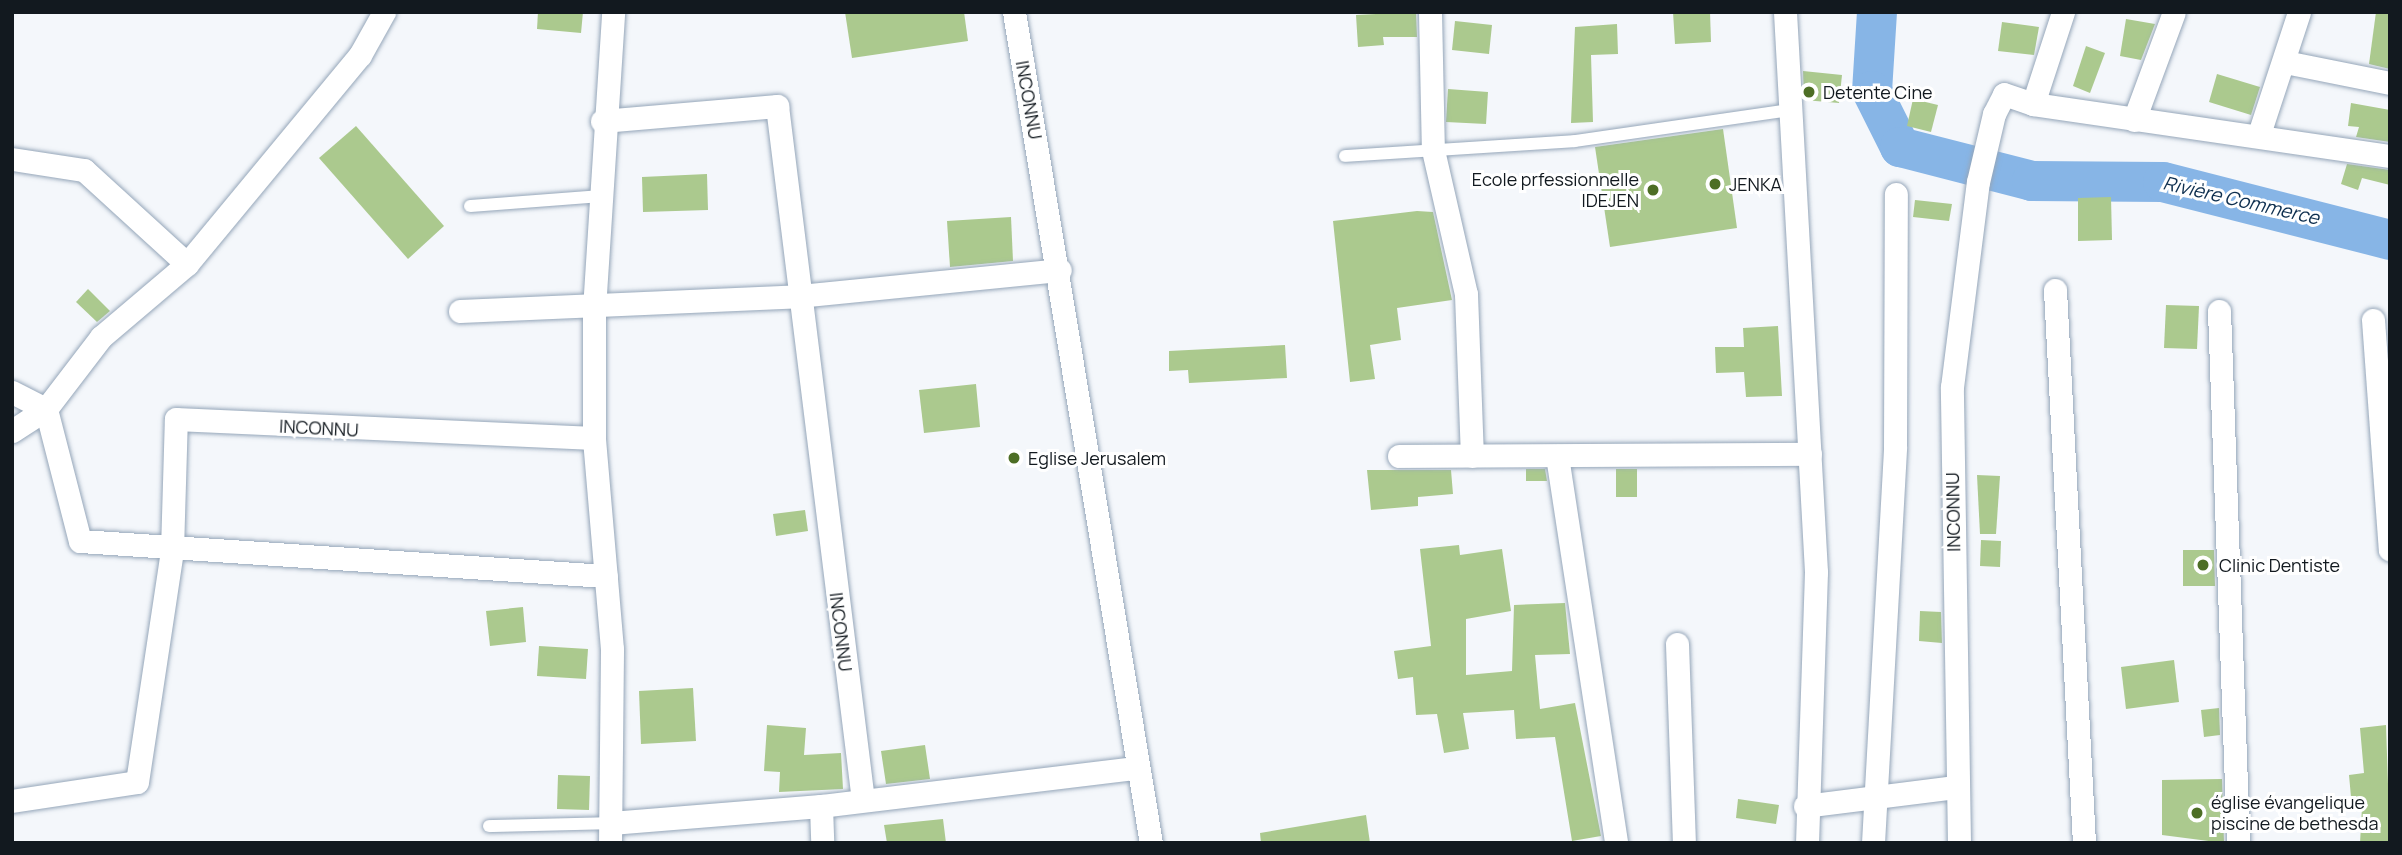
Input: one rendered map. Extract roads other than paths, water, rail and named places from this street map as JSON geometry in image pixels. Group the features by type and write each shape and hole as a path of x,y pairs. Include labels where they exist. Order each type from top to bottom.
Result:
{"street":[{"path":"12,431 46,409 101,337 187,264 360,55 384,12"},
{"path":"613,12 603,121 594,309 594,438 612,649 610,833 1137,768"},
{"name":"INCONNU","path":"1014,12 1060,270 1151,843"},
{"path":"1430,12 1433,150 1466,294 1472,456"},
{"path":"1785,12 1816,572 1805,806 1807,843"},
{"path":"2063,12 2033,104 2134,120 2259,134 2390,156"},
{"path":"2134,120 2174,12"},
{"path":"2259,134 2285,62 2299,12"},
{"path":"2285,62 2390,83"},
{"name":"INCONNU","path":"1959,843 1956,787 1952,387 1978,182 1985,150 2004,94 2033,104"},
{"name":"INCONNU","path":"603,121 777,106 863,800"},
{"path":"12,159 83,170 187,264"},
{"path":"1873,843 1895,447 1896,194"},
{"path":"460,311 594,309 799,296 1060,270"},
{"path":"2055,290 2084,843"},
{"path":"2219,311 2238,843"},
{"path":"2373,320 2390,549"},
{"path":"12,392 46,409 80,541 172,550 606,576"},
{"name":"INCONNU","path":"12,800 137,782 172,550 176,419 594,438"},
{"path":"1398,456 1810,454"},
{"path":"1557,456 1616,843"},
{"path":"1677,643 1684,843"},
{"path":"1805,806 1956,787"},
{"path":"821,806 822,843"}],"lane":[{"path":"1345,156 1575,141 1791,110"},
{"path":"470,206 599,196"},
{"path":"489,826 610,833"}],"waterway":[{"name":"Rivière Commerce","path":"1877,12 1872,91 1900,147 2032,181 2163,182 2390,240"}],"place":[{"name":"Detente Cine","path":"1809,92"},
{"name":"JENKA","path":"1715,184"},
{"name":"Ecole prfessionnelle IDEJEN","path":"1653,190"},
{"name":"Eglise Jerusalem","path":"1014,458"},
{"name":"Clinic Dentiste","path":"2203,565"},
{"name":"église évangelique piscine de bethesda","path":"2197,813"}]}
